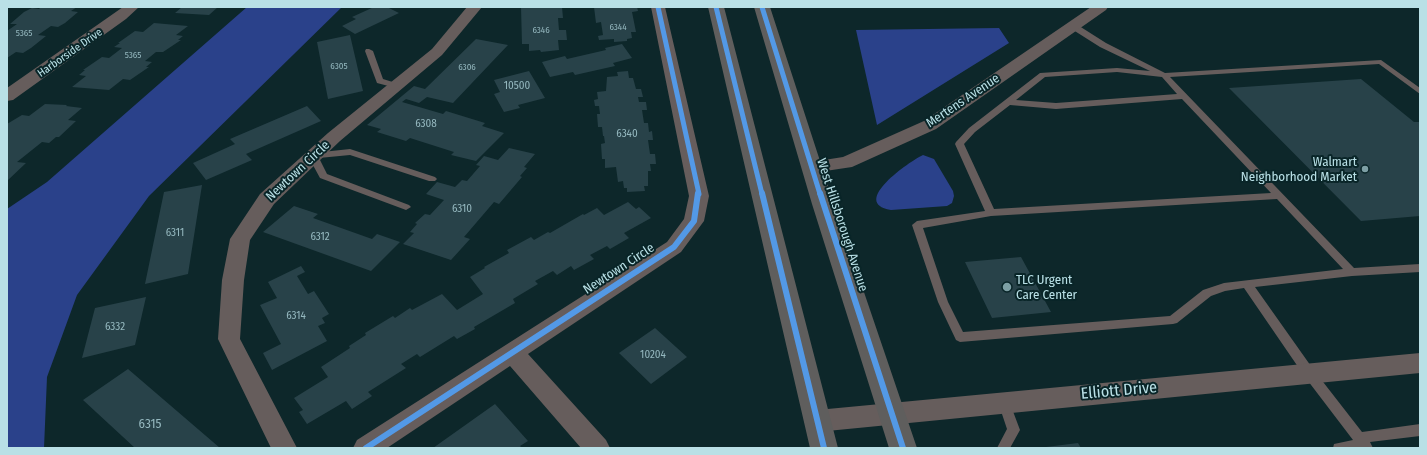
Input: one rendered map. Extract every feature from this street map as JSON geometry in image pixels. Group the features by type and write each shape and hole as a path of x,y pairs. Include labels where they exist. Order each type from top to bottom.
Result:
{"main road":[{"path":"716,7 824,448"},
{"name":"West Hillsborough Avenue","path":"762,7 903,448"}],"street":[{"name":"Harborside Drive","path":"7,96 132,7"},
{"name":"Newtown Circle","path":"284,448 229,339 233,280 240,239 267,199 334,137 437,52 475,7"},
{"name":"Newtown Circle","path":"366,448 674,247 694,221 699,196 658,7"},
{"name":"Mertens Avenue","path":"812,167 846,163 930,125 1101,7"},
{"path":"512,352 597,448"},
{"name":"Elliott Drive","path":"817,421 1420,363"}],"lane":[{"path":"1073,26 1103,46 1164,75 1352,272"},
{"path":"369,51 380,81 396,86"},
{"path":"991,213 959,144 972,130 1043,75 1117,70 1164,75 1381,62 1420,92"},
{"path":"1008,102 1056,106 1184,96"},
{"path":"406,207 322,176 313,156 350,152 432,179"},
{"path":"1279,196 991,213 917,225 942,302 960,337 1173,320 1206,293 1224,287 1352,272 1420,268"},
{"path":"1247,284 1309,373 1363,443"},
{"path":"1003,448 1014,430 1004,402"},
{"path":"1339,448 1420,430"}],"water":[{"path":"247,7 342,7 149,196 77,295 47,377 44,448 7,448 7,209 47,182"},
{"path":"999,28 1009,43 877,125 856,30"},
{"path":"923,155 934,159 953,191 954,196 952,203 947,206 891,210 880,206 876,199 879,191 886,182 896,173"}],"building":[{"path":"41,7 77,7 71,11 78,12 65,23 58,27 51,26 38,35 46,36 31,48 23,53 16,52 7,58 7,31 17,24 10,24 24,12 32,8 39,9"},
{"path":"182,7 218,7 209,15 175,13"},
{"path":"374,7 387,7 399,13 355,34 342,26 356,19 352,17"},
{"path":"521,7 562,7 563,18 558,18 559,30 566,30 567,40 558,40 559,50 541,52 540,50 529,51 529,44 522,44"},
{"path":"594,7 637,7 638,11 632,12 636,32 631,32 632,38 627,39 627,41 614,42 614,39 599,40 598,36 603,35 601,22 596,23"},
{"path":"154,23 188,26 176,35 183,36 178,40 181,40 163,52 156,52 145,61 152,62 146,67 149,67 130,80 123,79 109,90 72,87 86,76 79,75 85,70 83,70 102,57 109,58 122,48 114,47 120,43 118,43 135,31 143,32"},
{"path":"350,35 363,91 328,99 317,42"},
{"path":"476,39 508,45 453,103 427,97 419,103 406,99 402,102 443,114 446,111 485,123 482,126 504,133 476,161 451,155 454,152 410,138 406,141 377,132 381,129 367,125 414,86 425,89"},
{"path":"622,44 632,58 613,63 615,66 575,75 573,72 550,77 542,62 565,56 567,59 606,50 605,48"},
{"path":"529,71 545,98 518,105 520,108 504,112 494,94 500,92 494,80"},
{"path":"628,71 629,78 633,78 636,89 641,89 643,97 638,97 639,102 646,102 647,110 642,110 644,123 648,123 649,132 652,131 653,140 648,140 650,154 655,154 656,164 650,164 651,171 648,171 648,186 644,186 645,191 627,192 627,188 624,188 623,181 618,182 616,167 605,168 605,159 602,159 601,144 605,143 602,127 598,127 597,114 600,114 599,106 595,106 594,100 598,99 597,92 606,91 607,77 618,76 617,72"},
{"name":"Walmart Neighborhood Market","path":"1361,79 1414,122 1420,122 1420,216 1361,221 1229,88"},
{"path":"45,104 67,105 66,106 82,108 68,120 76,121 59,137 56,137 49,143 42,142 17,162 26,163 7,181 7,124 22,115 29,116"},
{"path":"307,106 321,121 246,154 252,160 206,180 193,163 235,144 230,139"},
{"path":"509,148 535,154 524,167 527,168 520,176 522,177 499,204 494,202 464,237 470,239 451,260 403,244 414,233 410,232 417,224 415,223 425,214 430,215 444,200 426,194 437,182 455,187 462,180 467,181 480,166 476,165 484,156 498,160"},
{"path":"202,185 188,274 145,284 164,192"},
{"path":"628,202 636,209 639,207 651,218 624,233 629,238 610,249 607,246 590,255 594,259 574,270 571,266 557,275 553,271 535,281 538,284 513,299 515,303 474,327 475,329 457,339 454,336 420,357 417,354 401,364 406,368 368,392 372,396 352,409 346,401 307,424 299,412 303,410 294,398 328,377 321,367 350,348 349,346 366,335 365,333 393,316 395,318 410,308 412,310 442,294 457,310 483,294 470,277 509,253 507,250 531,237 534,240 548,232 550,233 583,214 584,215 597,208 604,215"},
{"path":"294,206 318,214 313,218 372,239 377,234 400,242 371,271 263,232"},
{"name":"TLC Urgent Care Center","path":"1021,257 1051,312 992,318 965,262"},
{"path":"301,266 305,272 297,276 308,294 314,291 329,314 322,318 325,323 318,326 327,341 272,370 263,353 281,344 260,305 277,298 268,282"},
{"path":"146,297 135,345 82,358 95,308"},
{"path":"655,328 687,357 651,384 619,353"},
{"path":"128,369 220,448 135,448 83,400"},
{"path":"495,404 528,441 520,446 522,448 433,448"},
{"path":"1078,443 1081,448 1046,448 1046,447"}],"cycle path":[{"path":"366,448 674,247 694,221 699,196 658,7"},
{"path":"716,7 824,448"},
{"path":"762,7 823,204 903,448"}],"place":[{"name":"Walmart Neighborhood Market","path":"1365,169"},
{"name":"TLC Urgent Care Center","path":"1007,287"}]}
